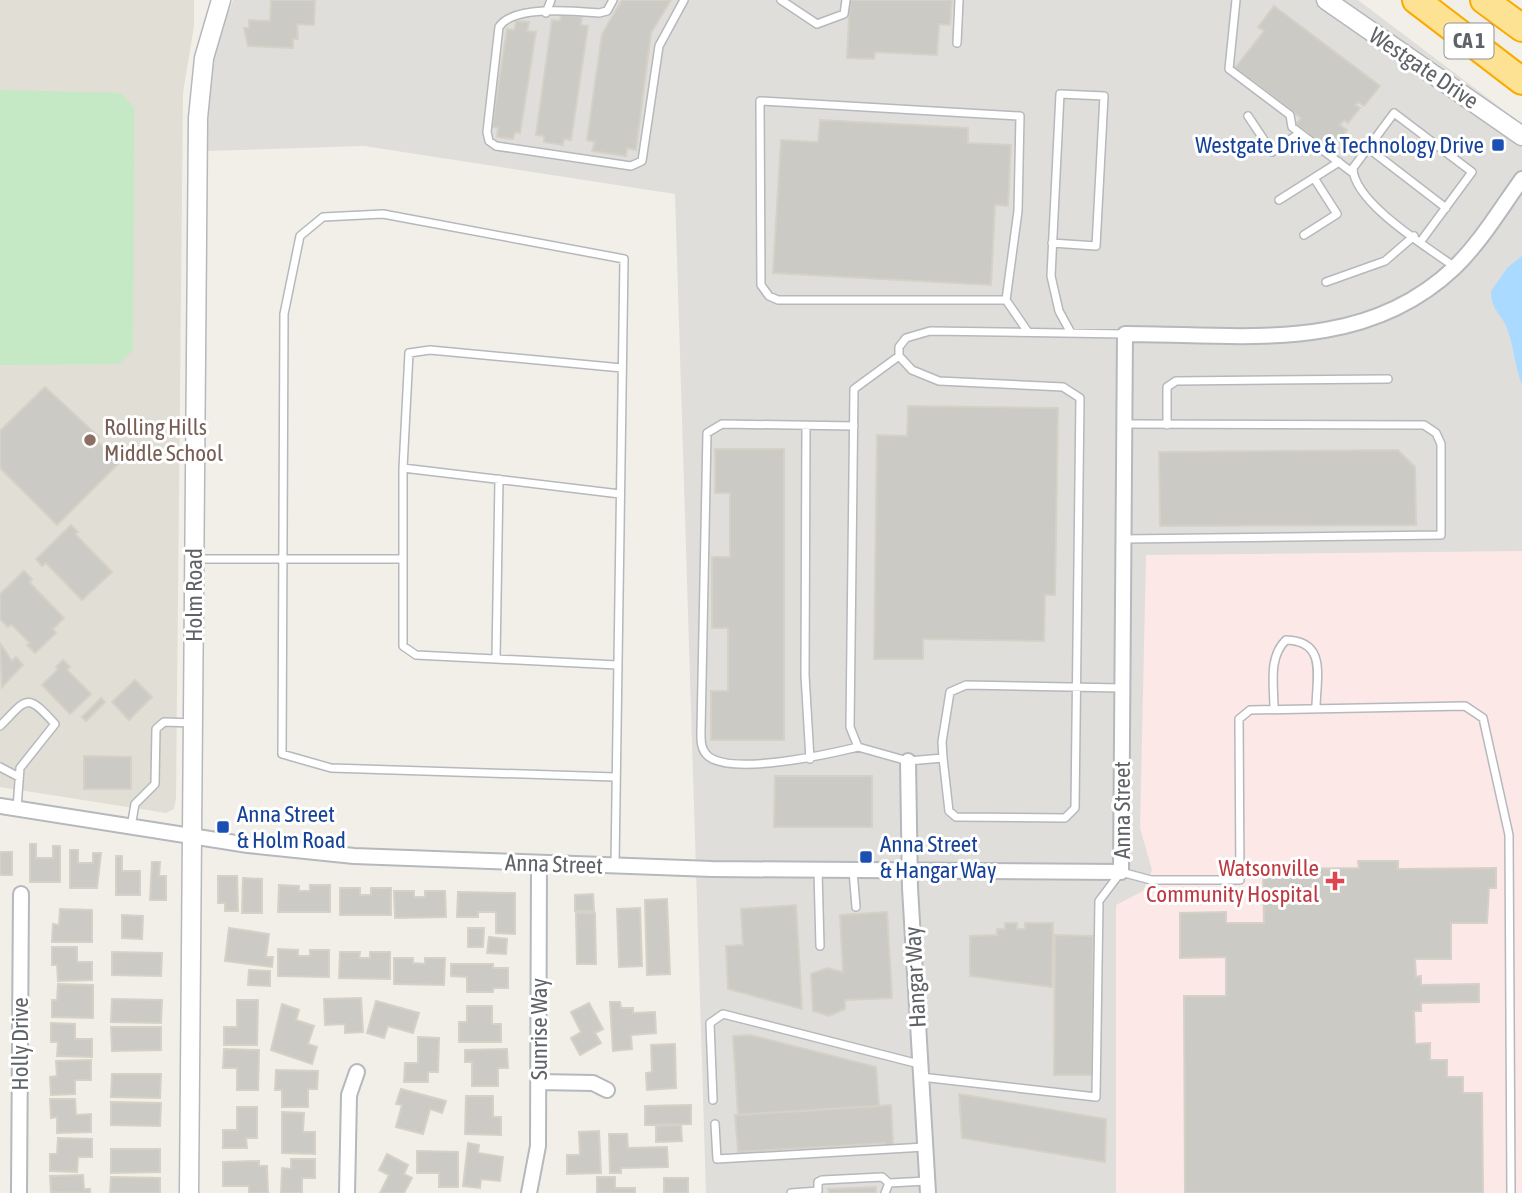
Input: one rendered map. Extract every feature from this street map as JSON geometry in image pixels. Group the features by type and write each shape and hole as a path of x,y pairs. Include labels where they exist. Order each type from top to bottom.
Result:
{"highway":[{"name":"CA 1","path":"1416,0 1522,81"},
{"name":"CA 1","path":"1484,0 1522,29"}],"street":[{"name":"Holm Road","path":"189,1193 198,118 204,58 221,0"},
{"name":"Westgate Drive","path":"1326,0 1522,136"},
{"path":"1125,334 1289,335 1333,331 1369,321 1401,307 1455,267 1522,178"},
{"name":"Anna Street","path":"0,806 192,837 323,853 615,866 818,871 1121,872 1125,334"},
{"name":"Hangar Way","path":"908,761 909,871 927,1187"},
{"name":"Sunrise Way","path":"529,1193 537,1162 539,863"},
{"name":"Holly Drive","path":"19,1193 21,894"},
{"path":"347,1193 349,1095 357,1072"},
{"path":"539,1082 593,1083 607,1090"}],"lane":[{"path":"545,13 551,0"},
{"path":"613,0 607,11 599,13 520,13 504,20 499,27 487,132 489,141 496,146 631,166 642,161 659,46 684,0"},
{"path":"780,0 817,24 844,14 845,0"},
{"path":"957,43 959,0"},
{"path":"1236,0 1229,69 1290,115 1292,127 1353,173"},
{"path":"1052,243 1096,246 1104,96 1060,94 1052,243 1051,276 1059,311 1071,333"},
{"path":"1006,300 778,300 769,296 761,285 760,101 1020,116 1018,211 1006,300 1028,332"},
{"path":"1326,282 1385,261 1417,239 1446,208 1472,172 1394,113 1368,148 1353,173 1353,180 1366,199 1417,239 1455,267"},
{"path":"1248,116 1272,152 1300,133"},
{"path":"1368,148 1446,208"},
{"path":"1279,200 1339,162"},
{"path":"1304,234 1337,214 1314,178"},
{"path":"615,778 331,768 282,754 284,314 300,236 323,217 383,214 624,259 615,866"},
{"path":"1122,688 1078,688 966,685 950,692 942,742 949,811 956,817 1065,818 1075,808 1078,688 1080,398 1063,387 939,381 912,370 900,356 899,348 906,338 930,331 1125,334"},
{"path":"617,665 416,655 403,646 403,468 409,353 430,350 622,368"},
{"path":"858,747 850,727 853,389 900,356"},
{"path":"1167,425 1167,387 1176,381 1388,379"},
{"path":"853,426 722,424 707,433 702,747 708,756 723,762 774,763 810,759 858,747 908,761 943,758"},
{"path":"1123,539 1441,536 1441,444 1436,433 1424,425 1124,424"},
{"path":"806,427 805,675 810,759"},
{"path":"403,468 620,494"},
{"path":"496,659 499,480"},
{"path":"195,559 403,559"},
{"path":"1274,709 1274,659 1277,649 1286,640 1301,640 1312,646 1316,658 1316,709"},
{"path":"0,726 22,703 29,701 36,703 54,724 23,761 17,809"},
{"path":"713,1100 710,1023 723,1014 920,1070 1096,1097 1099,901 1121,872 1152,880 1240,880 1239,719 1250,710 1465,706 1483,718 1509,835 1511,1193"},
{"path":"131,827 135,804 155,784 156,729 164,722 193,723"},
{"path":"0,767 19,778"},
{"path":"818,871 820,946"},
{"path":"853,871 856,907"},
{"path":"715,1124 717,1159 925,1147"},
{"path":"791,1193 818,1191 818,1182 822,1180 882,1177 889,1183 927,1187"},
{"path":"885,1193 889,1183"}],"shaded area":[{"name":"Rolling Hills Middle School","path":"0,0 194,0 194,26 183,93 176,799 174,809 166,813 0,787"},
{"path":"233,0 1358,0 1522,124 1522,1193 706,1193 675,194 364,146 207,151 211,57"},
{"name":"Watsonville Community Hospital","path":"1522,551 1522,1193 1116,1193 1116,905 1143,891 1152,870 1140,828 1146,555"}],"green space":[{"path":"0,90 121,93 134,108 133,350 119,364 0,365"}],"water":[{"path":"1522,256 1522,385 1508,331 1493,304 1491,291 1508,267"}],"building":[{"path":"271,0 315,0 314,25 297,24 298,39 293,39 293,48 248,46 244,28 249,28 249,20 270,21"},
{"path":"622,0 671,0 651,33 636,150 627,148 626,156 592,151 595,142 587,140 602,34"},
{"path":"850,0 952,0 950,25 939,24 937,55 875,52 874,59 847,58"},
{"path":"1274,6 1380,86 1364,106 1358,102 1355,105 1360,108 1348,123 1344,120 1340,125 1347,130 1331,151 1296,124 1301,118 1235,68 1264,31 1258,27"},
{"path":"561,14 582,17 581,25 588,26 571,140 564,139 563,145 544,142 544,136 536,135 552,20 560,21"},
{"path":"516,21 529,22 527,31 536,32 520,133 515,132 513,139 497,137 498,128 492,127 507,29 514,30"},
{"path":"820,120 968,128 968,143 1011,145 1008,206 995,205 991,285 773,273 781,140 818,142"},
{"path":"45,387 99,437 96,440 119,463 57,525 0,468 0,431"},
{"path":"908,406 1058,408 1055,595 1045,595 1044,641 923,639 923,659 874,659 877,435 907,436"},
{"path":"715,449 784,449 784,740 711,740 711,691 728,691 728,628 712,628 712,557 730,557 730,493 715,493"},
{"path":"1398,450 1415,467 1416,525 1160,526 1159,452"},
{"path":"71,525 78,532 75,534 112,572 82,600 46,563 42,566 36,559"},
{"path":"24,571 32,579 29,582 64,618 53,629 56,633 35,653 27,645 30,643 11,624 8,627 0,619 0,594"},
{"path":"0,643 12,661 16,657 23,665 2,687"},
{"path":"63,660 70,667 67,670 91,694 70,714 42,685"},
{"path":"135,680 152,697 129,720 112,702"},
{"path":"101,698 105,702 86,721 82,717"},
{"path":"84,756 131,757 131,789 84,789"},
{"path":"775,776 872,776 872,827 774,827"},
{"path":"30,844 36,844 36,858 53,858 53,846 60,846 60,882 30,882"},
{"path":"70,850 78,850 78,863 93,863 93,853 101,853 97,888 70,888"},
{"path":"0,852 12,852 12,875 0,875"},
{"path":"116,856 122,856 122,871 140,871 140,895 116,895"},
{"path":"1358,861 1398,861 1398,869 1496,868 1496,888 1489,888 1487,923 1451,923 1451,959 1415,959 1416,977 1421,976 1421,985 1479,984 1479,1002 1421,1003 1421,1011 1414,1011 1415,1044 1430,1043 1430,1060 1447,1060 1447,1077 1463,1077 1463,1093 1482,1093 1483,1193 1185,1193 1184,996 1226,996 1226,957 1180,958 1180,913 1226,912 1226,923 1264,923 1263,873 1288,872 1288,869 1359,868"},
{"path":"152,862 160,862 159,876 166,876 166,900 150,900"},
{"path":"218,876 237,876 238,911 225,911 225,903 218,903"},
{"path":"243,878 262,879 262,913 242,913"},
{"path":"279,885 299,886 299,891 310,891 310,885 330,885 330,912 278,912"},
{"path":"340,888 360,888 360,895 371,895 371,888 391,888 391,915 340,915"},
{"path":"394,891 414,891 414,897 425,897 425,891 445,891 446,917 395,918"},
{"path":"458,892 515,893 515,934 496,933 496,912 478,912 478,917 457,917"},
{"path":"593,894 594,911 575,911 575,895"},
{"path":"667,899 670,974 647,975 645,900"},
{"path":"796,905 802,1009 728,989 726,946 743,945 741,909"},
{"path":"640,908 642,966 619,967 617,909"},
{"path":"60,909 92,910 92,942 52,942 53,924 59,925"},
{"path":"887,912 892,998 845,1000 845,1009 829,1016 813,1011 811,974 827,968 843,972 840,915"},
{"path":"576,913 595,913 596,964 577,964"},
{"path":"122,915 143,916 142,939 122,938"},
{"path":"1005,923 1017,923 1017,929 1025,929 1025,923 1053,923 1052,987 970,976 970,936 997,935 997,929 1005,929"},
{"path":"229,928 269,934 266,957 273,957 272,967 225,961"},
{"path":"468,928 484,928 483,947 468,947"},
{"path":"1055,935 1093,936 1092,1075 1054,1075"},
{"path":"489,937 507,939 506,954 487,953"},
{"path":"52,947 77,947 77,962 92,962 92,980 58,981 57,965 52,965"},
{"path":"278,949 298,950 298,956 310,956 310,950 329,950 329,977 278,976"},
{"path":"112,952 162,953 161,976 112,975"},
{"path":"340,952 360,952 359,958 370,958 370,952 390,952 390,979 339,978"},
{"path":"394,958 413,958 413,963 425,964 425,958 445,958 444,985 394,984"},
{"path":"451,964 493,964 493,968 508,968 508,988 493,988 493,992 467,992 467,977 451,976"},
{"path":"249,970 270,971 270,986 248,985"},
{"path":"58,984 93,985 93,1018 52,1017 52,1000 57,1000"},
{"path":"361,998 363,1032 345,1033 345,1024 325,1025 324,999"},
{"path":"112,999 162,1000 161,1023 111,1022"},
{"path":"237,1000 258,1000 257,1045 224,1045 224,1027 237,1027"},
{"path":"376,1001 419,1013 413,1033 388,1026 384,1038 367,1033"},
{"path":"610,1002 620,1002 621,1008 633,1008 633,1013 655,1012 656,1033 631,1035 632,1049 613,1051"},
{"path":"589,1003 603,1029 595,1033 601,1043 580,1055 571,1038 581,1032 571,1012"},
{"path":"282,1004 299,1010 296,1020 314,1026 308,1044 317,1047 312,1064 271,1050"},
{"path":"467,1006 492,1006 492,1024 501,1024 501,1042 459,1042 459,1022 467,1022"},
{"path":"51,1023 75,1024 75,1039 92,1039 92,1057 57,1056 58,1042 51,1042"},
{"path":"111,1027 161,1027 161,1050 112,1051"},
{"path":"750,1035 876,1067 879,1106 738,1115 733,1036"},
{"path":"418,1037 439,1038 438,1072 428,1072 428,1082 404,1082 405,1063 418,1063"},
{"path":"675,1044 676,1088 647,1090 646,1073 652,1072 651,1045"},
{"path":"224,1049 259,1050 258,1090 237,1090 237,1068 223,1068"},
{"path":"507,1049 508,1068 498,1068 498,1086 472,1086 472,1062 465,1062 465,1050"},
{"path":"91,1060 91,1080 75,1080 75,1094 51,1095 50,1077 57,1076 56,1061"},
{"path":"276,1070 318,1071 317,1089 308,1089 308,1107 282,1107 282,1090 275,1090"},
{"path":"112,1074 161,1074 160,1098 111,1097"},
{"path":"401,1089 446,1101 442,1113 430,1109 423,1134 396,1127 402,1105 396,1104"},
{"path":"959,1094 1106,1119 1105,1162 962,1138"},
{"path":"466,1096 493,1096 493,1117 501,1117 501,1135 465,1134"},
{"path":"50,1099 75,1099 76,1115 91,1114 91,1132 57,1133 57,1117 51,1118"},
{"path":"111,1102 161,1103 160,1126 111,1125"},
{"path":"691,1105 691,1124 645,1125 645,1106"},
{"path":"891,1105 893,1145 885,1146 885,1143 738,1152 735,1115"},
{"path":"237,1107 257,1107 257,1138 246,1138 247,1148 223,1148 223,1130 237,1130"},
{"path":"282,1112 304,1113 303,1132 315,1132 315,1154 282,1153"},
{"path":"681,1125 682,1141 656,1142 656,1126"},
{"path":"599,1131 601,1173 567,1174 567,1155 580,1155 579,1132"},
{"path":"609,1134 627,1134 628,1148 667,1147 668,1167 621,1168 621,1173 610,1173"},
{"path":"58,1138 92,1139 92,1157 78,1157 77,1172 50,1171 50,1154 57,1154"},
{"path":"468,1143 479,1145 478,1153 503,1157 500,1181 481,1179 480,1188 463,1186"},
{"path":"111,1149 160,1149 160,1172 111,1173"},
{"path":"417,1151 458,1152 458,1187 439,1187 439,1173 417,1173"},
{"path":"387,1154 408,1165 404,1174 412,1178 404,1193 380,1193 389,1175 379,1170"},
{"path":"291,1159 315,1159 315,1178 302,1178 302,1193 281,1193 282,1168 291,1169"},
{"path":"259,1161 259,1166 267,1166 268,1193 249,1193 249,1186 223,1186 223,1162"},
{"path":"83,1175 84,1189 90,1189 90,1193 51,1192 50,1176"},
{"path":"111,1177 160,1178 160,1193 110,1193"},
{"path":"597,1177 615,1177 615,1188 635,1188 635,1193 597,1193"},
{"path":"664,1178 688,1178 688,1193 664,1193"},
{"path":"876,1187 876,1193 829,1193 828,1189"}],"place":[{"name":"Westgate Drive & Technology Drive","path":"1498,145"},
{"name":"Rolling Hills Middle School","path":"90,440"},
{"name":"Anna Street & Holm Road","path":"223,827"},
{"name":"Anna Street & Hangar Way","path":"866,857"},
{"name":"Watsonville Community Hospital","path":"1335,881"}]}
